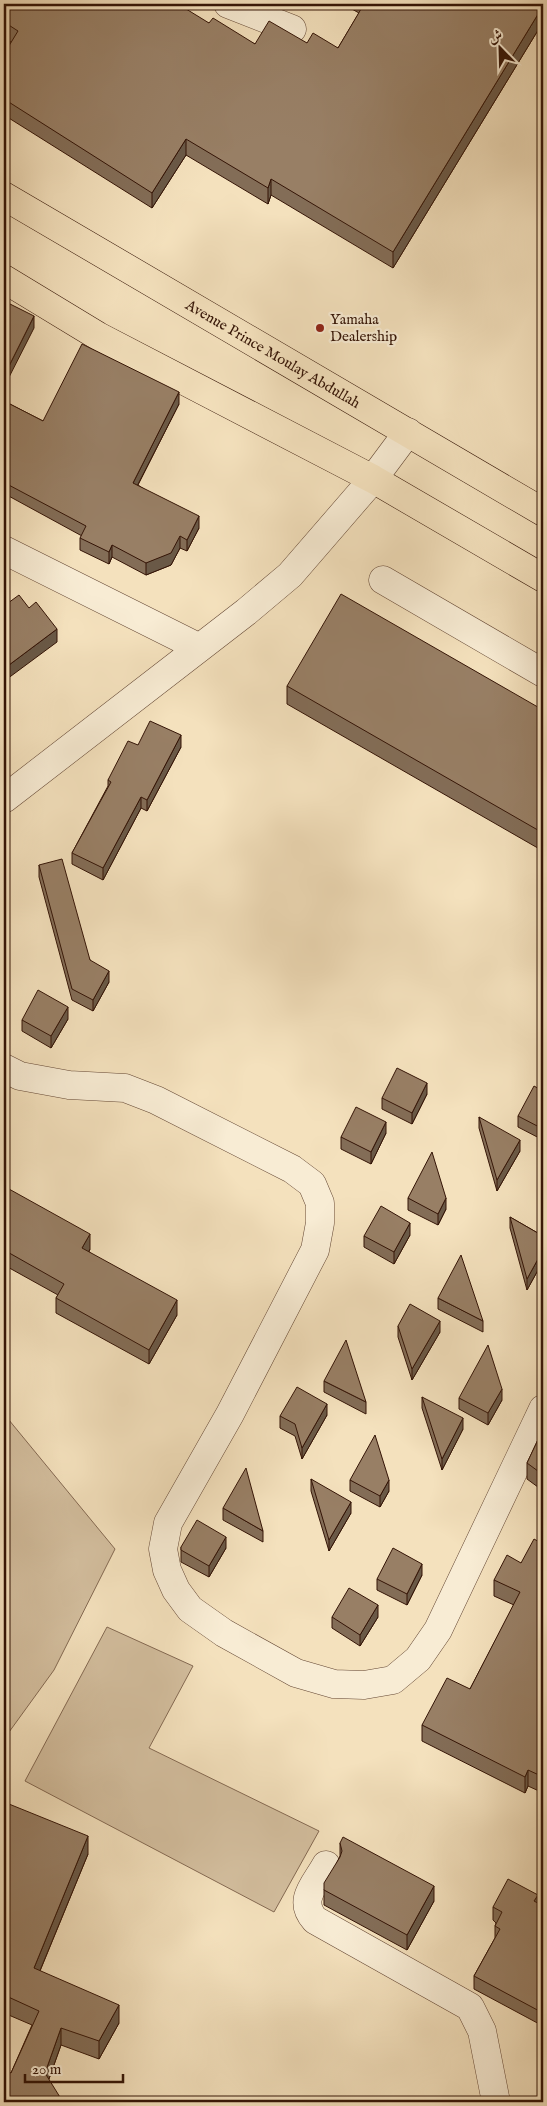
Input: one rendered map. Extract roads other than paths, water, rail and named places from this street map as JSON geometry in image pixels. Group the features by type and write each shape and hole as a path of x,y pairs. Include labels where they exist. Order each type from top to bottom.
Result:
{"main road":[{"name":"Avenue Prince Moulay Abdullah","path":"4,196 543,512"},
{"path":"4,280 98,336 373,479 543,578"}],"street":[{"path":"228,4 292,30"},
{"path":"4,799 198,647 246,612 290,574 373,479 408,432"},
{"path":"4,550 198,647"},
{"path":"383,580 543,673"},
{"path":"4,1068 20,1076 69,1085 125,1088 156,1100 292,1169 312,1184 320,1203 320,1223 315,1250 230,1414 168,1523 163,1549 167,1570 176,1590 190,1609 224,1633 296,1673 334,1684 364,1685 393,1680 418,1659 438,1630 543,1409"},
{"path":"326,1865 307,1898 308,1913 315,1920 470,2007 482,2031 496,2102"}],"place":[{"name":"Yamaha Dealership","path":"320,328"}]}
